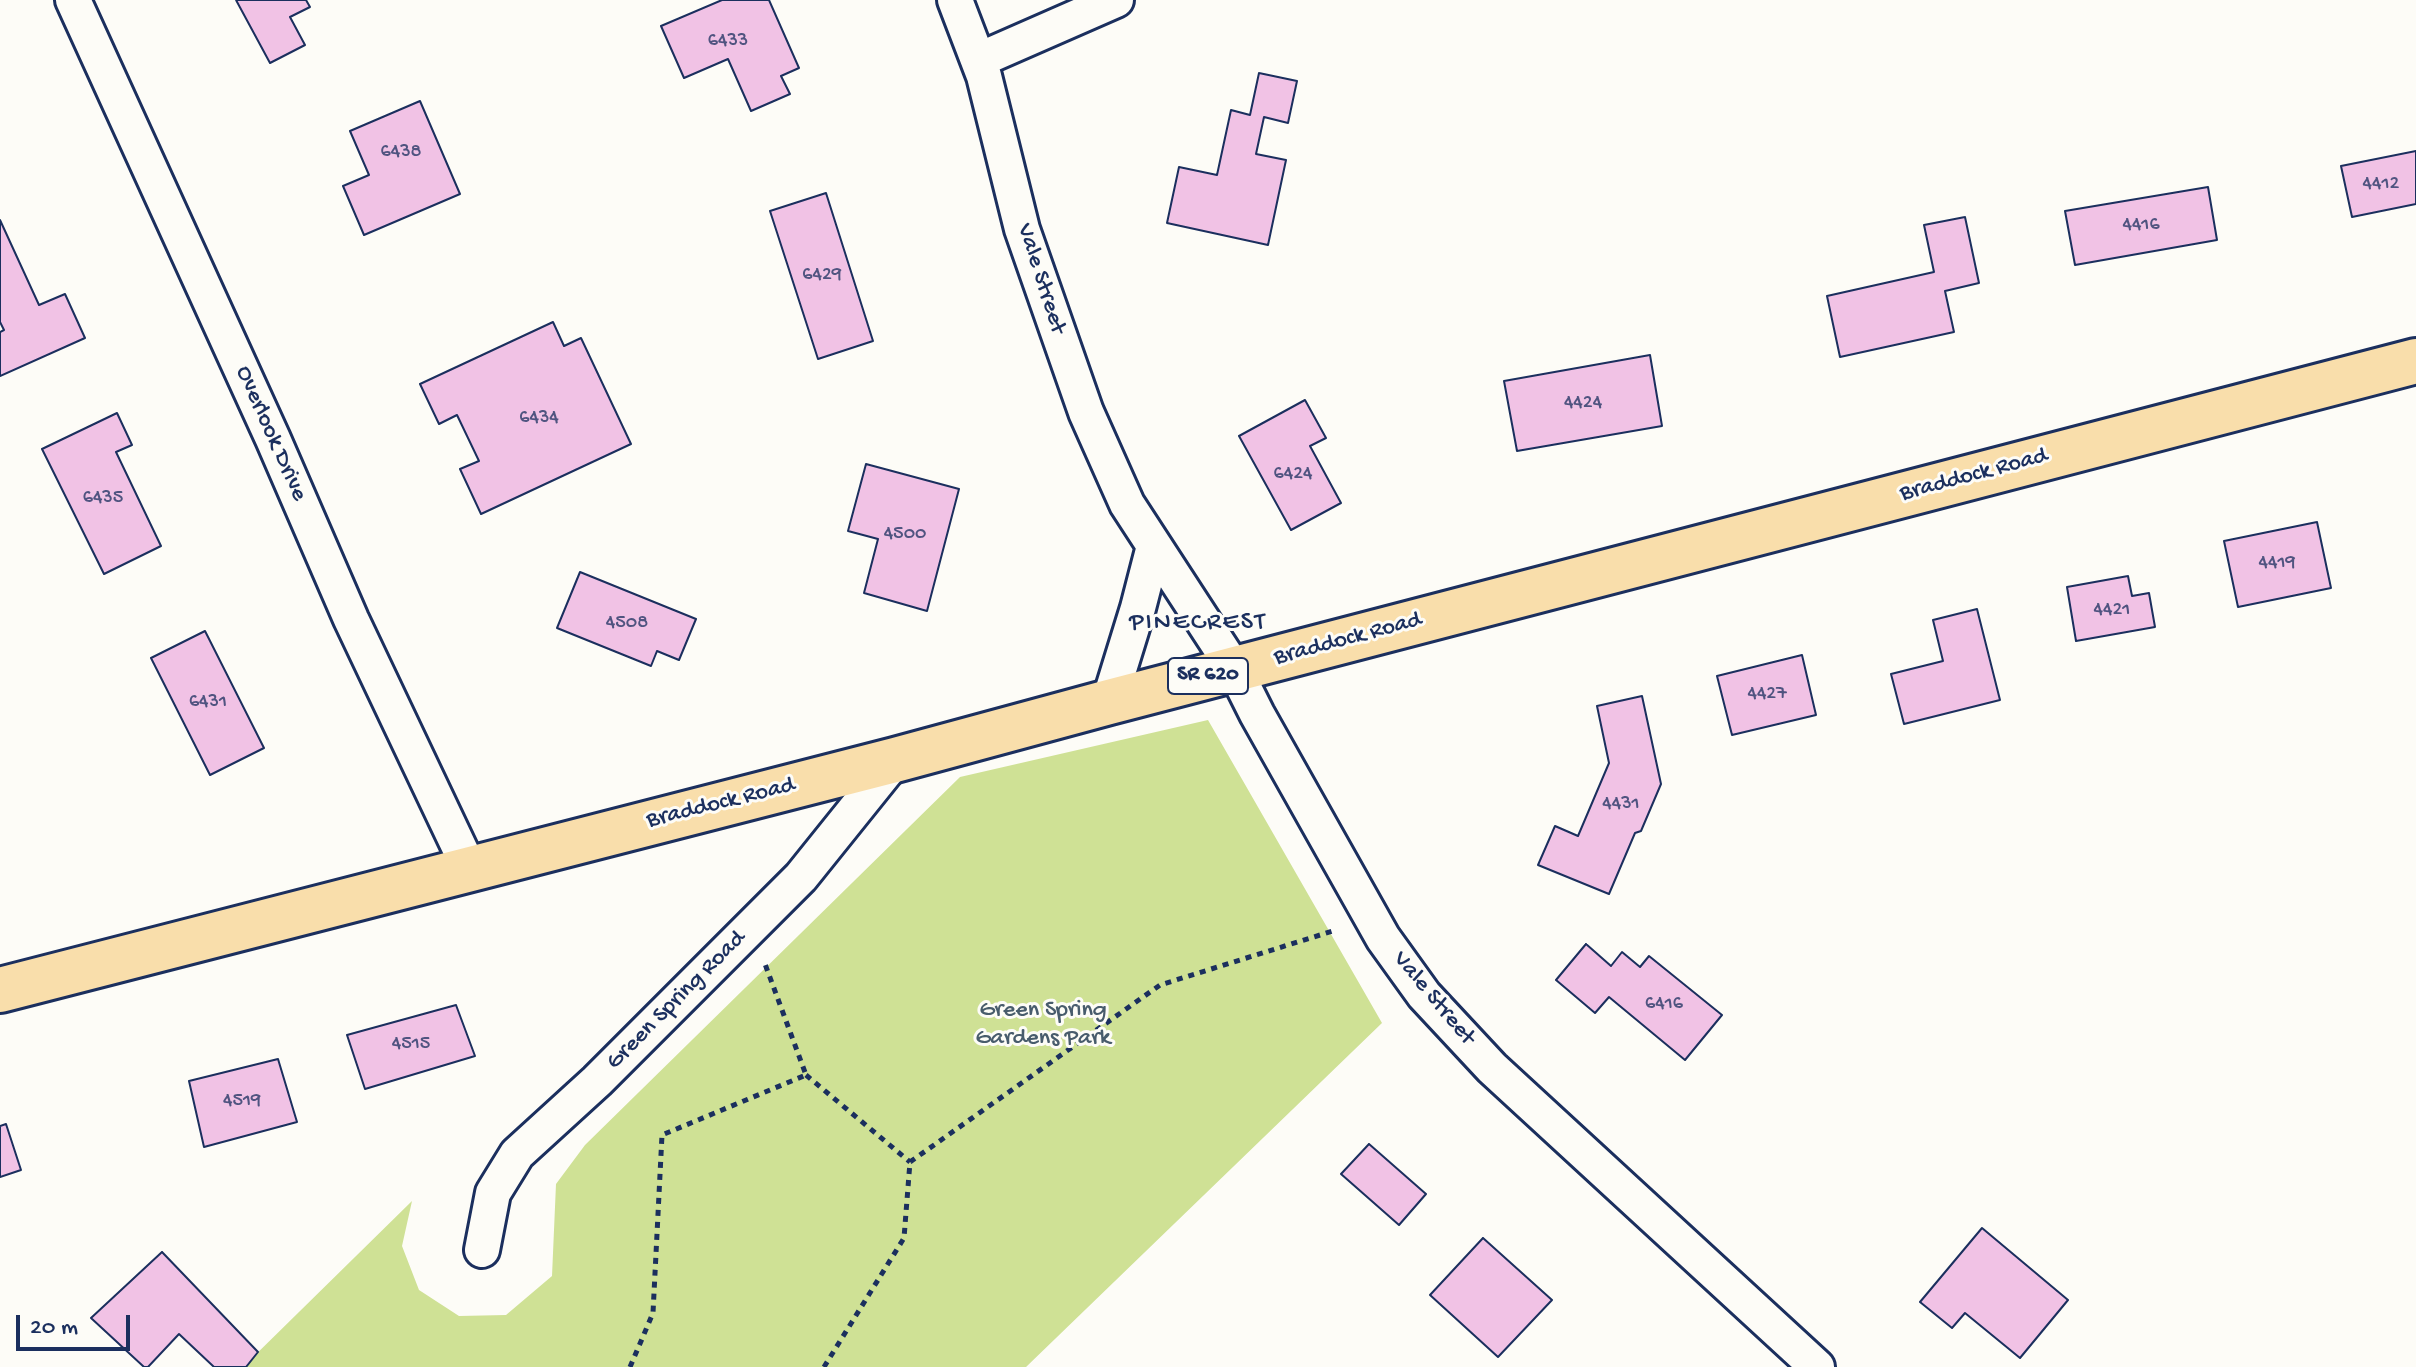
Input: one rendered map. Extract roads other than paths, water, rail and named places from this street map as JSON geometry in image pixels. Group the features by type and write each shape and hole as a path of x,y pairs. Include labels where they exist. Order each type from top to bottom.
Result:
{"main road":[{"name":"Braddock Road","path":"0,990 895,760 2416,361"}],"street":[{"name":"Overlook Drive","path":"73,0 273,439 351,619 469,868"},
{"name":"Vale Street","path":"955,0 979,60 1022,229 1086,412 1127,504 1235,670 1383,938 1424,995 1492,1068 1817,1367"},
{"path":"979,60 1116,0"},
{"path":"1109,702 1154,546"},
{"name":"Green Spring Road","path":"482,1250 493,1193 517,1154 597,1081 801,877 895,760"}],"district":[{"name":"PINECREST","path":"1198,624"}],"park label":[{"name":"Green Spring Gardens Park","path":"1043,1025"}]}
